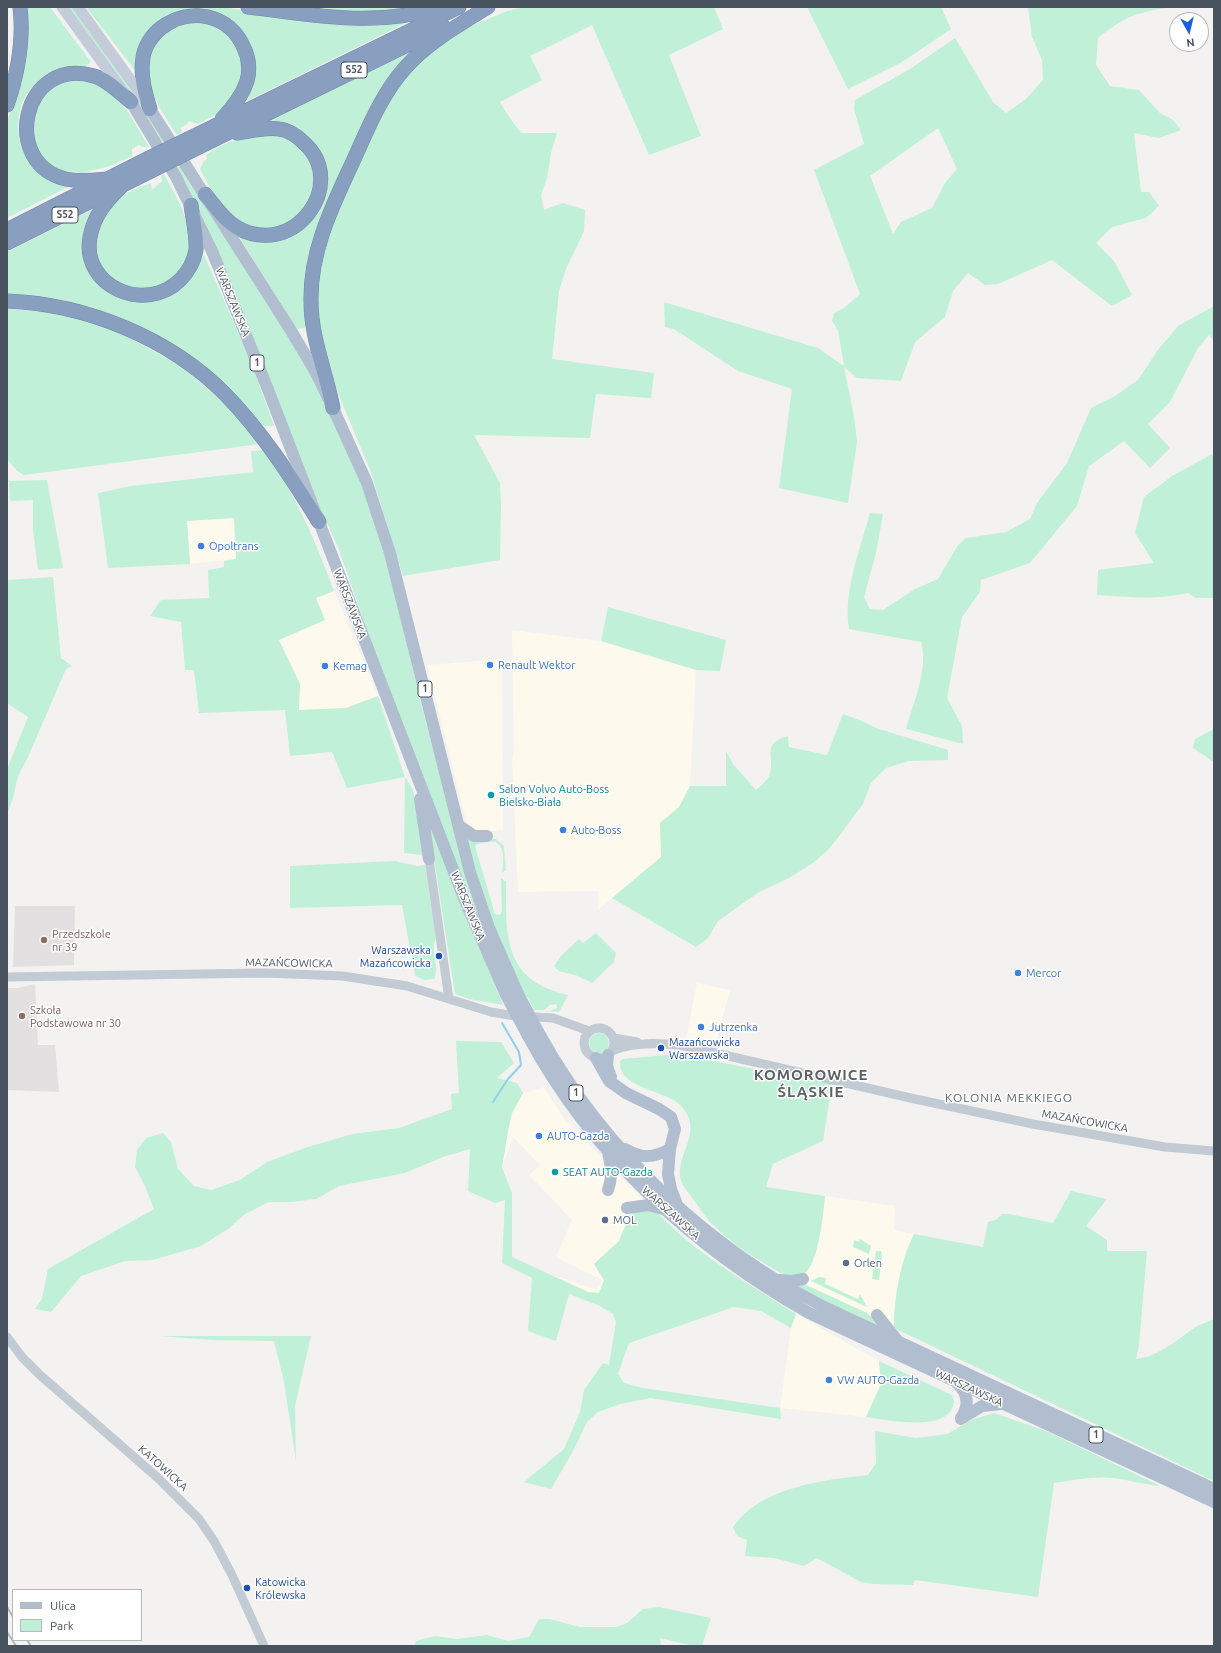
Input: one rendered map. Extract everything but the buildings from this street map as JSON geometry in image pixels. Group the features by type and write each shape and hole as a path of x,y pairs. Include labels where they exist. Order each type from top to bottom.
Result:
{"highway":[{"path":"7,105 18,64 22,38 20,7"},
{"path":"248,7 375,20 398,18 442,7"},
{"name":"S52","path":"7,230 108,179 152,164 191,145 459,7"},
{"path":"334,408 316,340 311,302 315,260 324,230 376,110 397,78 423,50 489,7"},
{"name":"S52","path":"218,131 489,7"},
{"path":"150,109 142,72 143,57 148,43 156,32 168,23 182,17 196,15 210,16 231,28 241,40 247,54 249,67 247,80 242,93 218,131"},
{"path":"108,179 80,181 66,179 52,174 41,167 32,157 28,147 24,124 26,113 36,92 55,78 66,74 80,73 94,76 105,81 131,102"},
{"path":"205,194 225,218 235,226 256,235 266,236 278,234 302,222 308,215 318,195 320,175 312,152 306,144 294,135 280,129 218,131"},
{"name":"S52","path":"7,243 122,186 152,164"},
{"path":"122,186 103,206 97,216 90,237 90,247 96,268 103,278 119,290 130,294 149,296 163,292 175,285 185,275 193,261 196,251 191,205"},
{"path":"7,301 48,304 87,314 141,335 174,353 225,394 248,419 282,463 319,522"}],"main road":[{"name":"WARSZAWSKA","path":"62,7 131,102 191,205 228,290 480,938 506,996 554,1083 608,1151 671,1207 773,1279 824,1307 900,1344 1214,1489"},
{"name":"WARSZAWSKA","path":"78,7 150,109 205,194 290,329 334,408 367,483 390,553 458,825 479,901 498,951 518,994 540,1035 572,1086 619,1146 671,1207 709,1247 769,1290 822,1319 1214,1502"},
{"path":"418,778 429,859"},
{"path":"458,825 474,836 487,836"},
{"path":"610,1053 608,1070 615,1085"},
{"path":"596,1058 606,1077 626,1093 659,1109 670,1118 675,1129 670,1149 668,1174 671,1189 671,1207 649,1204 627,1208"},
{"path":"619,1146 635,1155 647,1158 655,1157 670,1149"},
{"path":"608,1151 612,1169 611,1182 608,1190"},
{"path":"773,1279 793,1281 803,1279"},
{"path":"877,1315 900,1344"},
{"path":"952,1380 961,1388 966,1398 966,1408 961,1418 982,1406 1004,1404"}],"street":[{"path":"429,859 450,999"},
{"name":"MAZAŃCOWICKA","path":"7,977 322,974 386,982 499,1014 547,1017 589,1031"},
{"name":"MAZAŃCOWICKA","path":"565,1022 584,1040"},
{"path":"596,1028 602,1028 611,1032 614,1038 610,1053 596,1058 592,1057 585,1049 584,1040 589,1031 596,1028"},
{"name":"MAZAŃCOWICKA","path":"614,1038 648,1044 678,1045 697,1048 915,1099 1095,1136 1165,1147 1214,1151"},
{"name":"MAZAŃCOWICKA","path":"610,1053 622,1047 648,1044"},
{"name":"KATOWICKA","path":"7,1337 22,1357 40,1375 162,1482 199,1520 214,1541 232,1575 264,1646"}],"shaded area":[{"path":"234,518 236,559 190,564 187,521"},
{"path":"334,591 378,696 346,708 299,710 299,684 279,640 324,620 316,598"},
{"path":"512,630 601,641 696,670 690,786 679,807 660,823 661,857 598,910 598,891 518,892 512,760 514,750"},
{"path":"502,659 503,830 484,832 470,829 466,821 427,665"},
{"name":"Przedszkole nr 39","path":"15,906 75,906 74,965 13,967"},
{"path":"697,983 730,990 715,1045 686,1039"},
{"name":"Szkoła Podstawowa nr 30","path":"35,984 38,1045 55,1045 59,1092 7,1090 7,988 18,988"},
{"path":"544,1087 563,1117 615,1172 645,1201 629,1216 619,1241 594,1264 604,1281 599,1293 588,1292 552,1275 596,1289 602,1280 556,1257 572,1220 529,1175 540,1165 513,1137 502,1168 512,1113 523,1093"},
{"path":"825,1196 895,1206 894,1230 914,1234 905,1253 894,1309 893,1328 791,1279 819,1240"},
{"path":"796,1314 879,1361 881,1384 866,1417 780,1408 791,1328"}],"green space":[{"path":"26,7 50,7 91,62 84,66 49,74 40,80 25,97 18,124 18,132 22,149 26,156 39,168 62,181 68,187 7,218 7,122 25,64 28,39"},
{"path":"67,7 72,7 116,65 165,140 162,142 111,65"},
{"path":"86,7 219,7 322,20 410,21 243,103 248,95 239,32 172,16 137,73"},
{"path":"268,7 433,7 398,15"},
{"path":"525,7 714,7 723,29 669,55 701,136 649,155 592,25 530,56 542,80 500,102 521,133 557,133 551,153 547,178 541,195 544,210 563,203 585,210 584,231 566,269 559,291 552,359 654,373 651,398 596,394 590,438 474,435 500,483 500,560 403,576 370,470 328,369 314,304 320,253 364,145 403,76 457,32 507,11"},
{"path":"807,7 941,7 951,29 902,62 848,89"},
{"path":"1028,7 1172,7 1132,16 1098,38 1096,65 1110,86 1139,90 1160,113 1172,119 1181,130 1159,138 1134,133 1141,192 1149,192 1159,206 1146,218 1112,227 1096,243 1114,261 1132,295 1112,306 1052,260 998,284 985,285 968,273 953,291 945,317 915,342 901,381 857,378 844,367 854,416 857,442 848,503 779,488 792,389 738,371 674,329 665,327 664,302 818,348 844,366 838,330 832,321 834,313 844,308 860,294 814,170 864,144 854,109 855,100 910,69 955,38 993,102 1006,113 1026,99 1043,80 1042,60 1032,37","holes":["938,128 957,169 945,183 932,208 901,222 893,234 870,176"]},
{"path":"191,20 223,28 240,48 243,77 227,106 217,114 198,124 189,121 180,128 182,132 177,135 152,92 148,68 149,56 161,34"},
{"path":"422,45 398,70 323,221 309,327 297,329 238,233 250,238 312,217 317,153 262,123"},
{"path":"70,80 92,81 102,85 110,91 132,118 149,147 147,148 139,145 132,149 132,156 110,166 82,173 60,170 52,166 40,154 32,136 36,106 48,90 58,84"},
{"path":"271,134 288,139 302,148 310,163 313,178 312,187 307,202 298,217 290,223 271,232 235,220 216,199 200,169 204,161 207,159 206,155 229,142 254,136"},
{"path":"181,166 271,307 311,375 342,436 378,526 426,723 489,948 373,647 338,547 311,489 177,168"},
{"path":"164,174 185,218 190,236 190,252 185,266 166,284 156,287 136,288 116,281 108,275 102,267 96,251 97,234 100,222 110,206 125,194 142,186 151,183 152,190 162,181 161,176"},
{"path":"96,208 84,243 110,290 125,299 153,301 167,297 179,290 189,281 197,269 200,256 204,255 249,357 274,426 265,426 259,423 177,350 7,296 7,252"},
{"path":"1214,306 1214,341 1209,335 1198,348 1170,402 1148,424 1170,448 1150,468 1124,441 1089,466 1077,506 1030,563 981,580 980,592 962,617 947,698 962,726 963,744 906,729 922,674 923,652 921,642 849,629 848,600 850,585 870,513 883,514 876,553 864,597 870,609 883,610 915,589 938,579 958,545 966,538 1006,532 1030,519 1037,503 1067,463 1091,408 1115,396 1138,380 1157,351 1178,326"},
{"path":"7,309 57,312 104,326 132,339 184,368 234,412 260,444 24,475 17,471 7,459"},
{"path":"263,450 285,482 295,500 312,536 334,591 316,598 325,620 279,640 300,684 299,710 346,708 378,696 405,777 347,788 332,752 290,756 285,710 199,713 194,670 185,670 181,622 150,616 161,600 209,598 208,570 224,567 224,561 236,559 234,518 187,521 190,564 108,568 98,493 131,486 253,472 251,451"},
{"path":"1214,453 1214,598 1196,598 1188,593 1165,597 1097,595 1098,570 1154,563 1135,533 1144,497 1172,476"},
{"path":"47,480 63,568 38,570 33,530 33,500 10,501 9,481"},
{"path":"53,577 61,658 72,666 66,669 28,757 18,776 13,798 7,814 7,769 28,717 7,703 7,580"},
{"path":"608,607 726,640 720,671 696,670 601,641"},
{"path":"843,714 879,729 948,750 948,760 909,761 886,768 871,783 863,804 830,848 813,863 789,878 759,892 718,921 708,938 696,947 612,898 661,857 660,823 679,807 690,786 726,786 726,751 733,764 756,790 769,776 771,769 771,747 774,743 779,739 788,736 789,747 827,755"},
{"path":"1214,729 1214,761 1212,761 1193,748 1195,739"},
{"path":"405,777 413,790 423,855 404,853"},
{"path":"428,820 503,1005 469,999 455,994"},
{"path":"466,837 496,839 504,846 506,870 502,873 503,856 501,847 498,843 487,842 475,846 495,914 500,915 502,911 501,878 506,882 508,938 513,954 520,967 531,979 547,988 568,995 559,1012 549,1011 557,1008 556,1004 550,1005 544,1010 534,1010 528,998 524,995 481,896"},
{"path":"395,861 417,866 425,865 436,938 434,948 436,974 434,979 425,980 415,976 402,905 290,908 290,866"},
{"path":"596,933 616,953 614,962 592,983 578,976 559,971 554,966 561,956 579,939 583,943"},
{"path":"599,1033 606,1036 609,1043 606,1050 599,1053 592,1050 589,1043 592,1036"},
{"path":"456,1041 501,1042 514,1063 497,1078 517,1083 523,1093 512,1113 502,1168 512,1193 512,1257 588,1292 599,1293 604,1280 594,1264 619,1241 629,1216 637,1209 654,1209 670,1225 703,1253 796,1314 791,1328 761,1311 734,1307 629,1343 618,1374 624,1383 643,1388 780,1408 781,1419 650,1398 620,1404 598,1412 587,1422 573,1451 551,1489 524,1482 564,1449 580,1412 584,1390 603,1363 609,1365 616,1322 613,1314 600,1306 569,1294 556,1341 528,1331 532,1278 502,1263 505,1200 495,1203 468,1191 470,1149 443,1157 405,1173 339,1186 316,1199 291,1202 269,1202 245,1214 228,1229 201,1246 153,1260 125,1261 81,1276 51,1312 35,1309 42,1299 48,1269 154,1209 135,1167 137,1150 146,1138 163,1133 171,1142 178,1169 194,1186 211,1190 240,1180 267,1162 305,1148 352,1134 399,1128 452,1109 451,1094 459,1093"},
{"path":"677,1054 832,1084 823,1141 773,1164 766,1187 825,1196 819,1238 813,1261 802,1276 791,1279 730,1240 709,1221 683,1185 680,1176 680,1167 690,1133 688,1116 682,1107 675,1101 645,1088 627,1078 621,1070 620,1061 623,1059"},
{"path":"1071,1191 1107,1199 1086,1226 1107,1240 1107,1251 1147,1251 1139,1345 1136,1359 1153,1355 1174,1343 1201,1324 1214,1319 1214,1481 894,1328 895,1304 899,1280 905,1256 914,1234 983,1247 988,1222 996,1220 1002,1214 1009,1214 1053,1223"},
{"path":"860,1239 871,1246 869,1254 853,1247 854,1240 859,1242"},
{"path":"876,1251 881,1251 882,1255 879,1280 872,1279"},
{"path":"819,1277 826,1278 825,1284 858,1299 860,1294 867,1307 811,1281"},
{"path":"804,1284 867,1313 885,1330 790,1285"},
{"path":"159,1336 311,1336 295,1406 296,1461 284,1382 274,1341 213,1340"},
{"path":"879,1361 952,1395 954,1401 951,1411 942,1418 931,1421 917,1422 903,1422 866,1417 881,1384"},
{"path":"994,1413 1046,1431 1160,1486 1107,1478 1054,1483 1038,1597 915,1580 913,1585 874,1584 861,1582 817,1558 804,1566 774,1558 745,1556 747,1540 737,1536 733,1527 745,1513 759,1503 776,1494 794,1488 813,1483 868,1475 876,1463 875,1431 916,1438 947,1434 974,1419"},
{"path":"659,1607 711,1618 702,1646 693,1646 660,1638 661,1646 414,1646 416,1641 435,1636 457,1639 487,1635 508,1641 529,1637 539,1619 550,1619 579,1627 616,1627 627,1623 643,1609"}],"waterway":[{"path":"493,1102 508,1079 521,1065 519,1052 502,1023"}],"railway":[{"path":"7,1607 12,1615"},
{"path":"7,1632 12,1640"},
{"path":"13,1641 16,1646"},
{"path":"28,1641 31,1646"}],"place":[{"name":"Opoltrans","path":"201,546"},
{"name":"Renault Wektor","path":"490,665"},
{"name":"Kemag","path":"325,666"},
{"name":"Salon Volvo Auto-Boss Bielsko-Biała","path":"491,795"},
{"name":"Auto-Boss","path":"563,830"},
{"name":"Przedszkole nr 39","path":"44,940"},
{"name":"Warszawska Mazańcowicka","path":"439,956"},
{"name":"Mercor","path":"1018,973"},
{"name":"Szkoła Podstawowa nr 30","path":"22,1016"},
{"name":"Jutrzenka","path":"701,1027"},
{"name":"Mazańcowicka Warszawska","path":"661,1048"},
{"name":"AUTO-Gazda","path":"539,1136"},
{"name":"SEAT AUTO-Gazda","path":"555,1172"},
{"name":"MOL","path":"605,1220"},
{"name":"Orlen","path":"846,1263"},
{"name":"VW AUTO-Gazda","path":"829,1380"},
{"name":"Katowicka Królewska","path":"247,1588"}],"district":[{"name":"KOMOROWICE ŚLĄSKIE","path":"811,1084"},
{"name":"KOLONIA MEKKIEGO","path":"1009,1098"}]}
